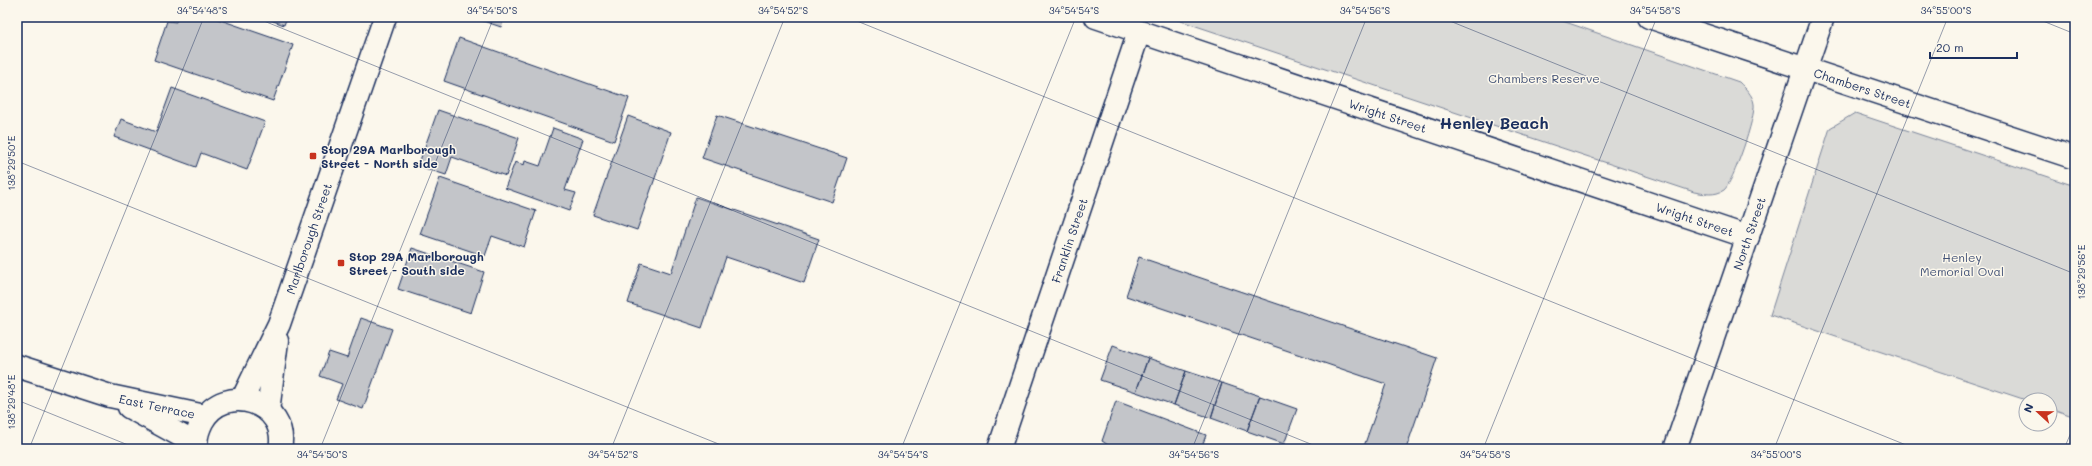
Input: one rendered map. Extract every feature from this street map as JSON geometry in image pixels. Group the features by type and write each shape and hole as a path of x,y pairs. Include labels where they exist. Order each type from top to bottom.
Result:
{"street":[{"name":"Marlborough Street","path":"242,400 279,324 385,17"},
{"name":"Wright Street","path":"1096,17 1748,237"},
{"name":"Chambers Street","path":"1649,17 2075,158"},
{"name":"North Street","path":"1675,449 1823,17"},
{"name":"Franklin Street","path":"999,449 1139,32"},
{"name":"Marlborough Street","path":"268,411 279,324"},
{"name":"East Terrace","path":"17,366 110,396 205,416"},
{"name":"East Terrace","path":"110,396 197,447"},
{"path":"197,447 199,428 205,416 212,409 223,402 242,400 253,401 273,416 286,446"}],"green space":[{"name":"Chambers Reserve","path":"1169,17 1551,17 1739,82 1752,98 1754,111 1748,135 1728,185 1724,190 1717,193 1710,194 1694,192"},
{"name":"Henley Memorial Oval","path":"1855,113 2075,186 2075,417 2058,411 2058,392 2018,392 2018,397 1770,315 1830,128"}],"building":[{"path":"178,17 212,17 293,45 273,101 154,60 167,21 176,22"},
{"path":"262,17 287,17 284,25"},
{"path":"472,17 504,17 501,27"},
{"path":"459,38 629,98 614,141 444,81"},
{"path":"172,88 265,122 247,170 201,153 196,167 114,137 121,119 156,132"},
{"path":"438,110 519,138 506,176 452,157 446,175 418,166"},
{"path":"717,115 847,158 832,202 702,158"},
{"path":"628,116 671,132 637,230 593,215"},
{"path":"553,128 583,139 565,190 576,193 569,211 505,188 515,162 524,165 525,161 540,166"},
{"path":"440,178 536,211 524,247 492,236 485,256 420,234"},
{"path":"696,197 819,239 804,283 726,257 702,328 628,303 641,263 671,273"},
{"path":"412,248 484,272 471,313 398,289"},
{"path":"1139,257 1437,358 1406,449 1363,449 1386,384 1126,296"},
{"path":"361,318 392,329 363,409 336,399 342,384 320,376 329,352 347,358"},
{"path":"1113,345 1148,358 1136,392 1100,380"},
{"path":"1148,358 1186,371 1174,405 1136,392"},
{"path":"1186,371 1222,383 1211,418 1174,405"},
{"path":"1222,383 1260,396 1247,431 1211,418"},
{"path":"1260,396 1297,409 1284,444 1247,431"},
{"path":"1116,401 1206,435 1201,449 1106,449 1108,445 1102,441"}],"place":[{"name":"Stop 29A Marlborough Street - North side","path":"313,156"},
{"name":"Stop 29A Marlborough Street - South side","path":"341,263"}],"district":[{"name":"Henley Beach","path":"1494,122"}]}
